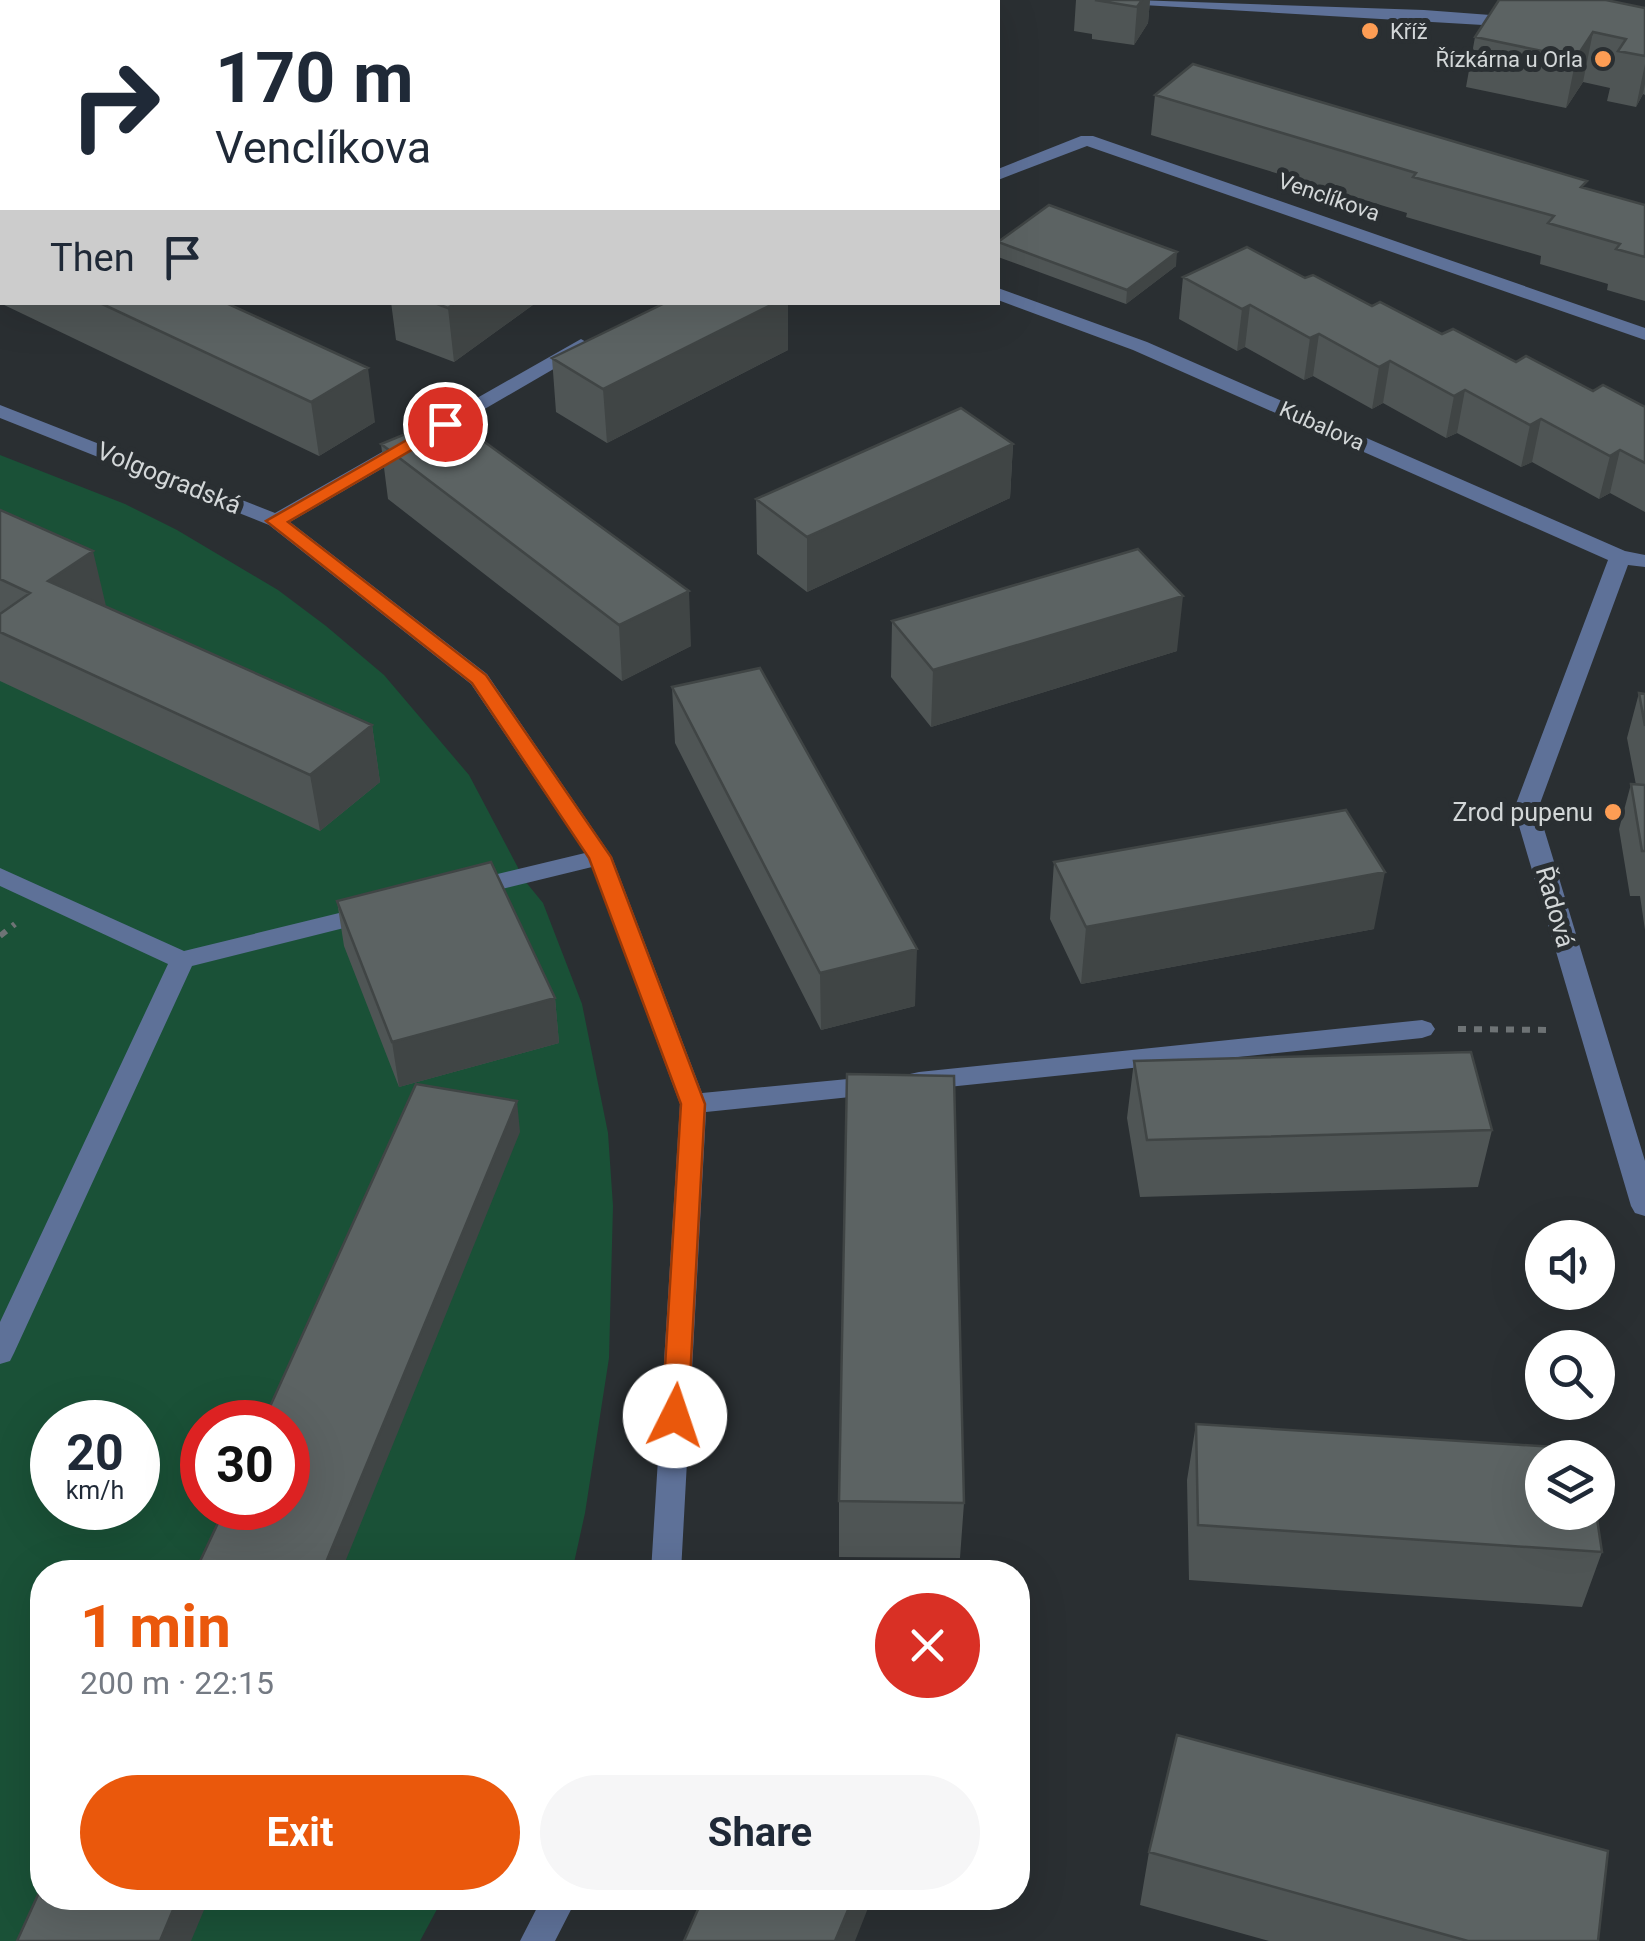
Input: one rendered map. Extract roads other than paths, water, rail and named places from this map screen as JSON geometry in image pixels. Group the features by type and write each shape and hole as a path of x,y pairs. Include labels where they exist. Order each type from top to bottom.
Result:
{"street":[{"path":"1144,0 1208,8 1468,16 1527,23"},
{"name":"Venclíkova","path":"1000,174 1088,140 1645,334"},
{"name":"Kubalova","path":"1000,295 1140,346 1633,559"},
{"path":"276,521 597,338"},
{"name":"Volgogradská","path":"0,411 276,521 479,679 600,857 693,1104 667,1560"},
{"name":"Řadová","path":"1633,559 1526,808 1645,1206"},
{"path":"448,895 600,857"},
{"path":"0,876 182,960 391,909"},
{"path":"0,1353 182,960"},
{"path":"693,1104 1422,1029"},
{"path":"536,1941 553,1910"}],"place":[{"name":"Kříž","path":"1370,31"},
{"name":"Řízkárna u Orla","path":"1603,59"},
{"name":"Zrod pupenu","path":"1613,812"}]}
